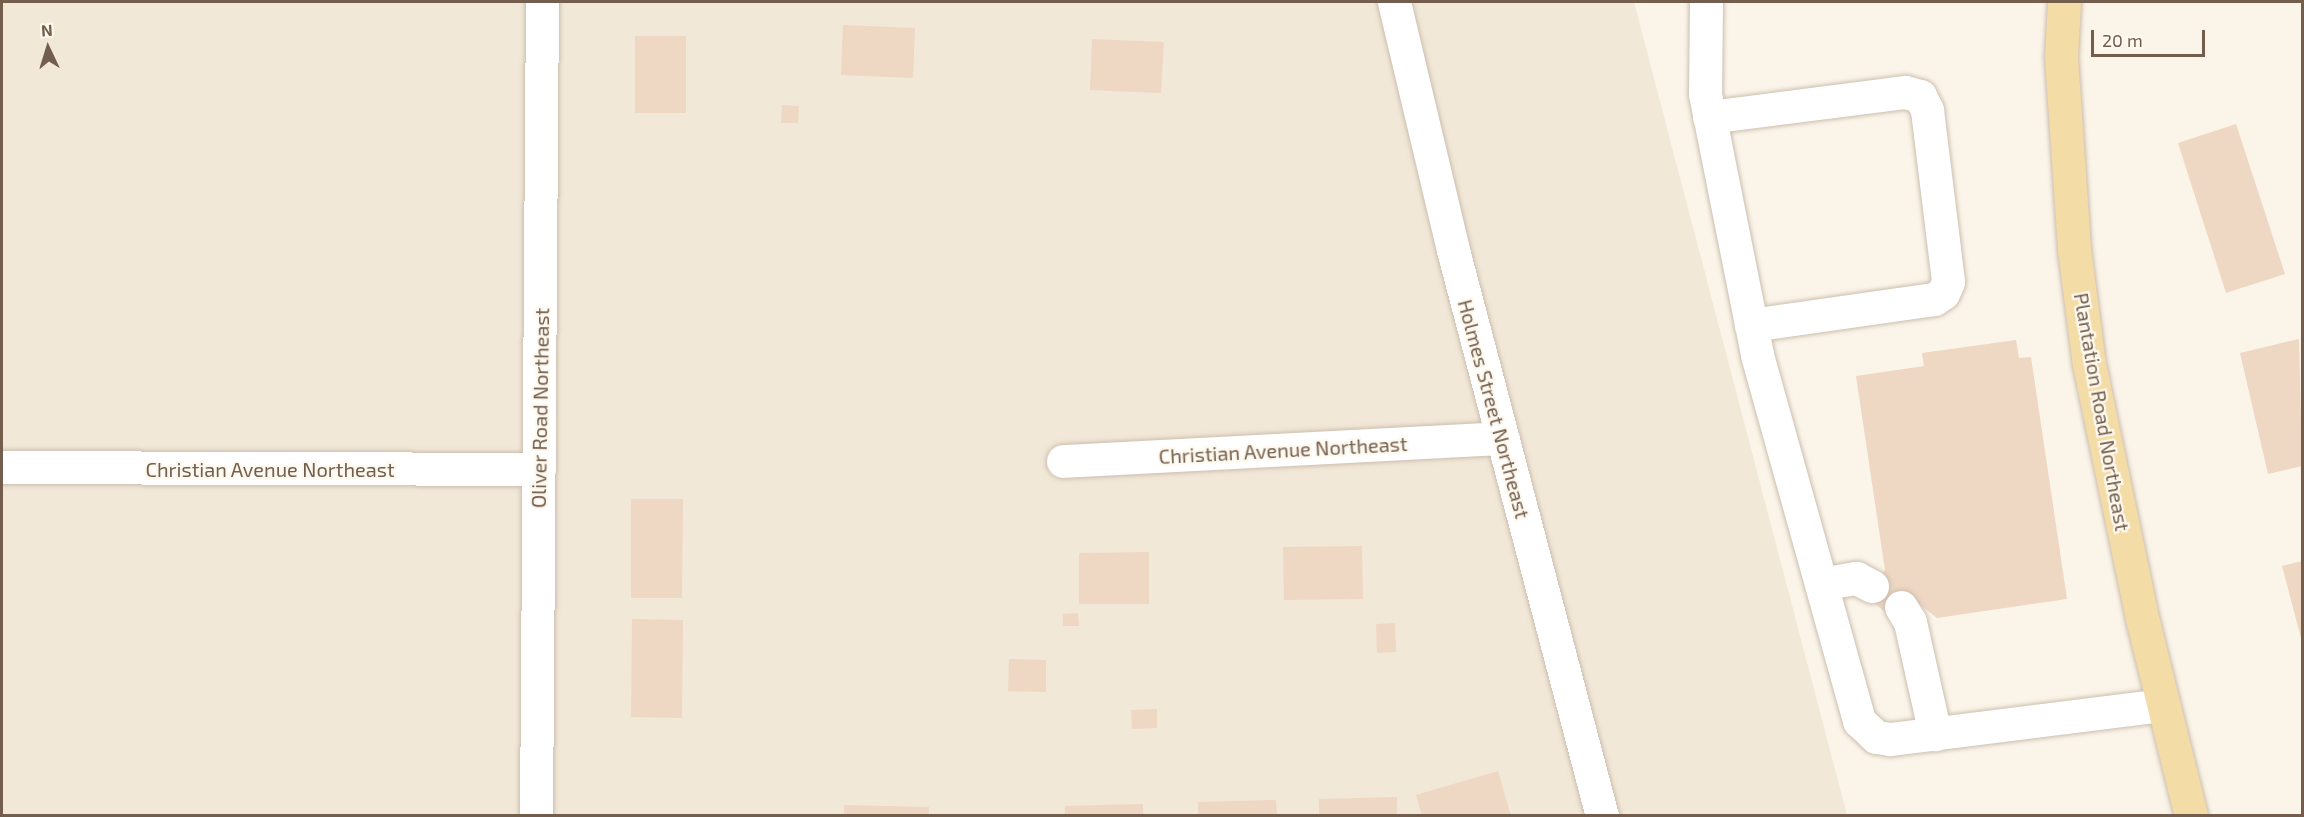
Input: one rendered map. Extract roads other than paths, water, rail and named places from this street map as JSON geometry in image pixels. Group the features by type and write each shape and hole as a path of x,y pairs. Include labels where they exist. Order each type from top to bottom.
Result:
{"main road":[{"name":"Plantation Road Northeast","path":"2064,2 2061,57 2074,249 2089,364 2163,705 2191,816"}],"street":[{"name":"Oliver Road Northeast","path":"536,816 542,2"},
{"name":"Holmes Street Northeast","path":"1394,2 1502,438 1602,816"},
{"path":"1706,2 1709,117 1751,325 1821,584 1862,725 1890,739 2163,705"},
{"path":"1709,117 1905,92 1920,96 1926,110 1948,282 1943,293 1934,299 1751,325"},
{"name":"Christian Avenue Northeast","path":"1064,461 1502,438"},
{"name":"Christian Avenue Northeast","path":"2,467 538,469"},
{"path":"1821,584 1857,578 1872,586"},
{"path":"1901,607 1910,622 1935,734"}]}
